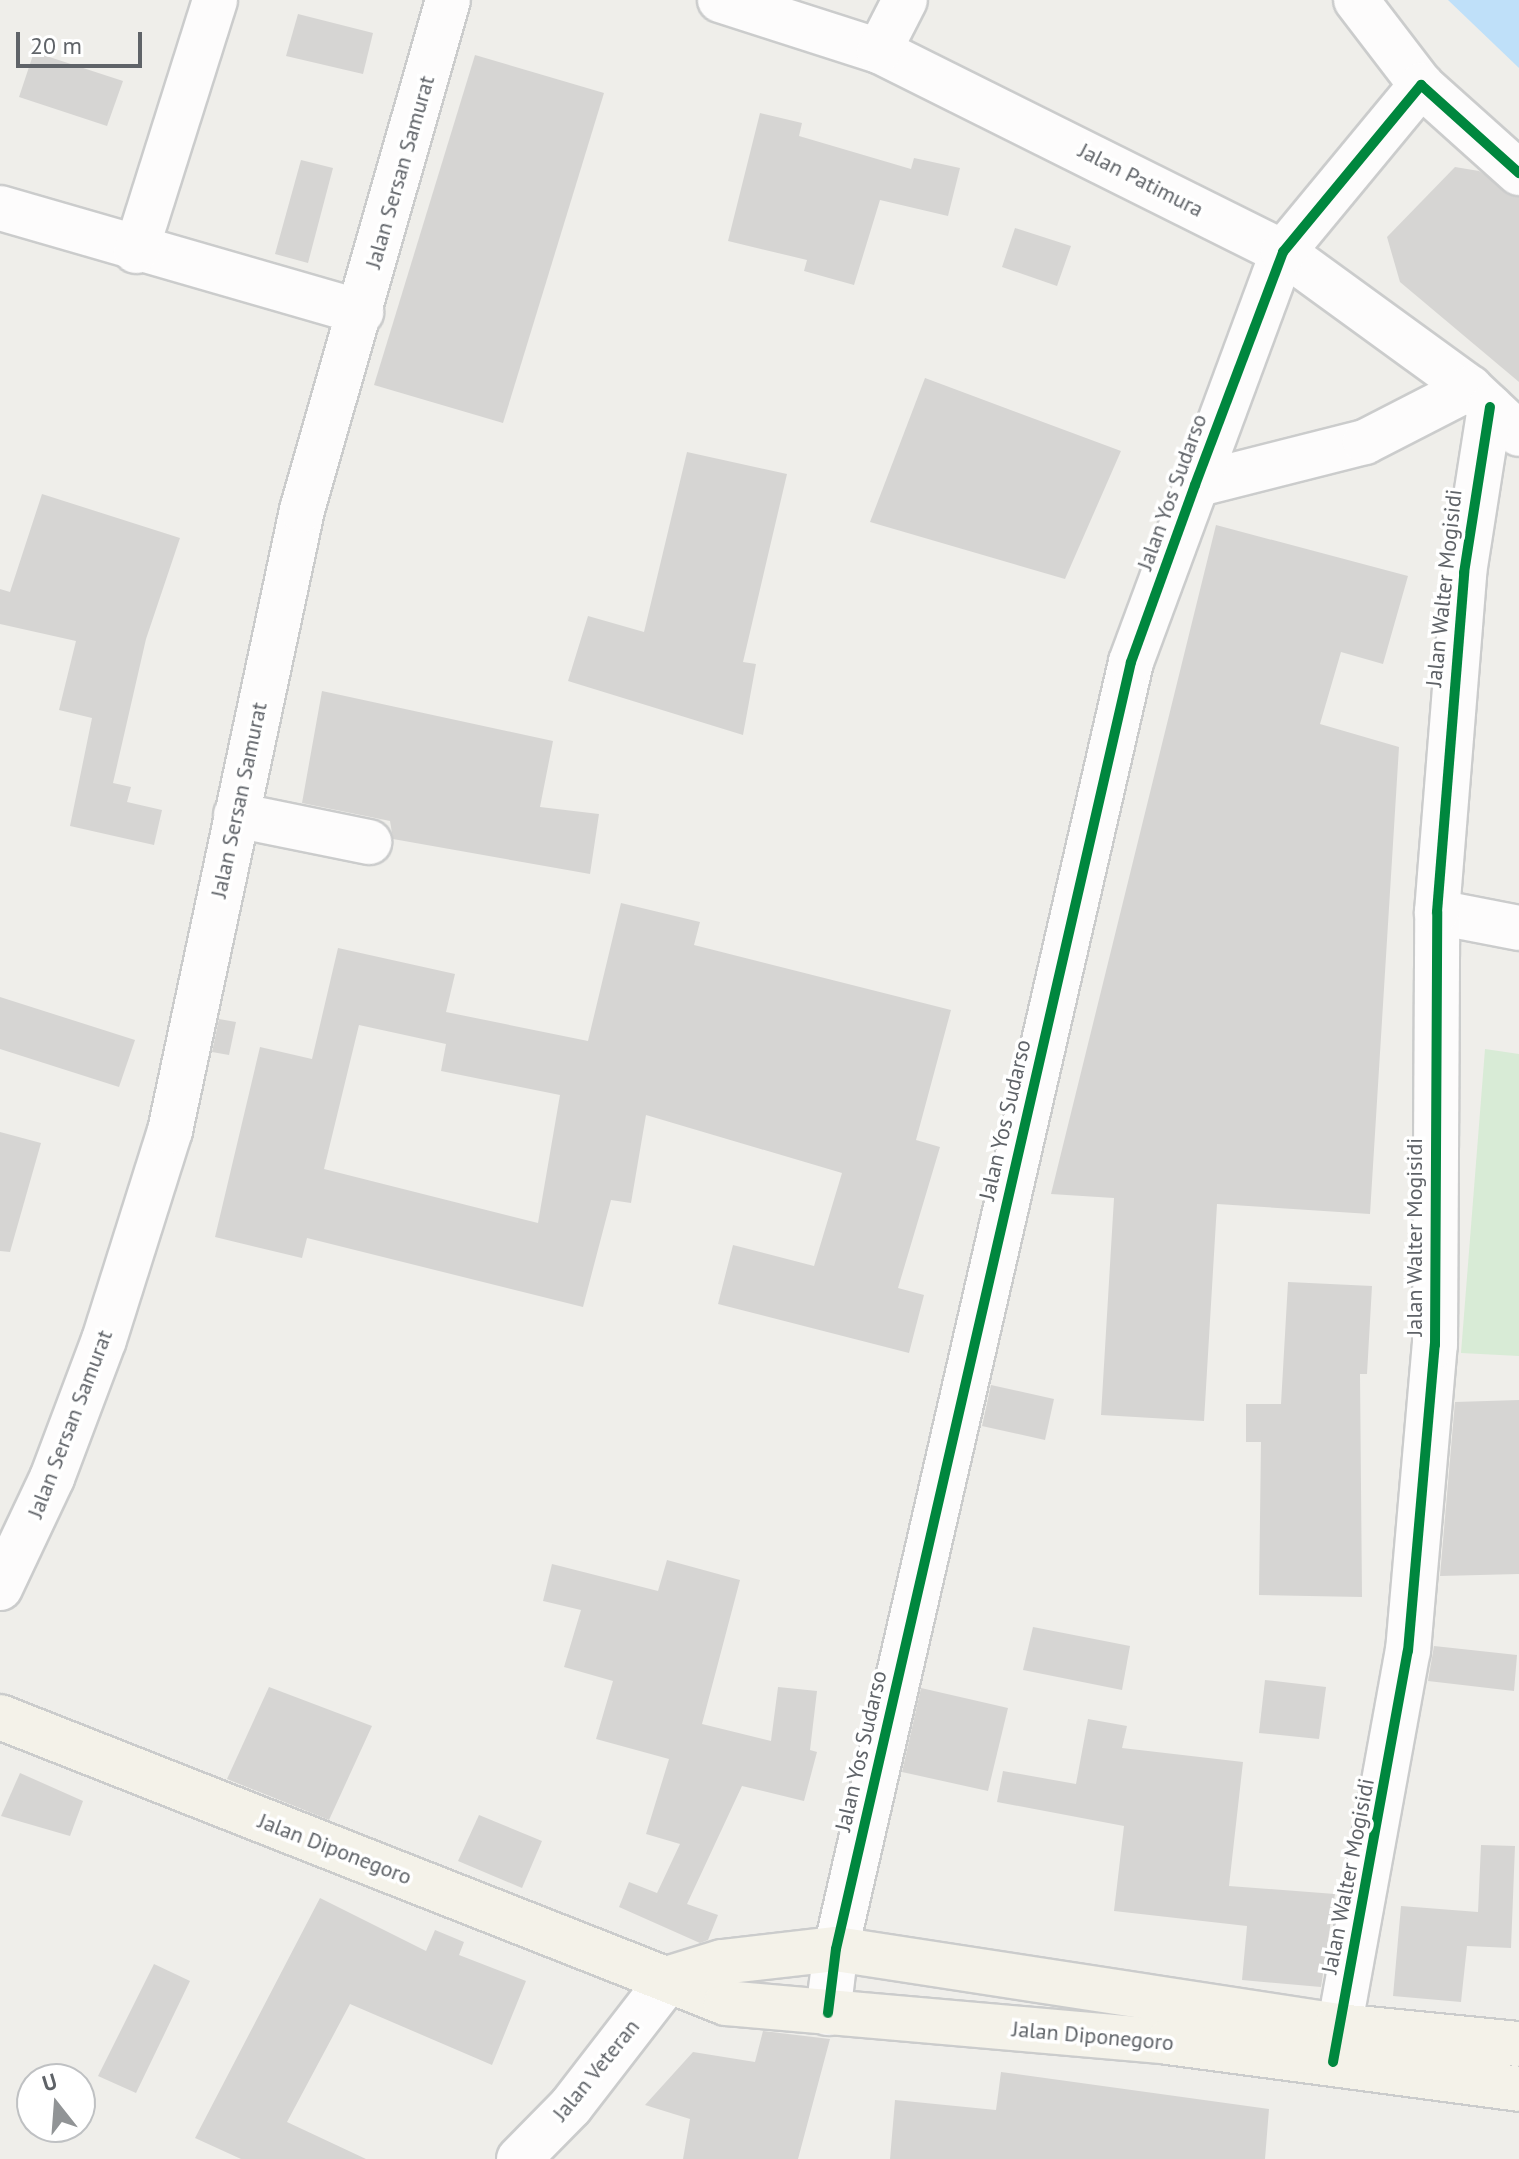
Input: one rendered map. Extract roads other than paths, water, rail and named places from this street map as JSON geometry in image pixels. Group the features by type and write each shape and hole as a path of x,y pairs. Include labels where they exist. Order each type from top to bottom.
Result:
{"main road":[{"name":"Jalan Diponegoro","path":"0,1717 670,1978 726,2003 828,2013 1335,2044 1519,2044"},
{"name":"Jalan Diponegoro","path":"670,1978 722,1962 836,1949 1335,2044 1519,2089"}],"street":[{"path":"136,251 215,0"},
{"name":"Jalan Sersan Samurat","path":"0,1588 52,1478 99,1354 170,1131 302,510 448,0"},
{"name":"Jalan Patimura","path":"720,0 879,51 1283,252 1493,410"},
{"path":"879,51 905,0"},
{"path":"1356,0 1421,85 1519,173"},
{"name":"Jalan Yos Sudarso","path":"828,2013 836,1949 1131,662 1283,252 1421,85"},
{"path":"0,208 136,251 361,312"},
{"path":"1195,485 1493,410"},
{"name":"Jalan Walter Mogisidi","path":"1335,2044 1408,1651 1430,1407 1437,912 1464,573 1493,410"},
{"path":"236,815 369,842"},
{"path":"1437,912 1519,928"},
{"name":"Jalan Veteran","path":"519,2159 571,2106 670,1978"}],"water":[{"path":"1448,0 1519,0 1519,68"}]}
